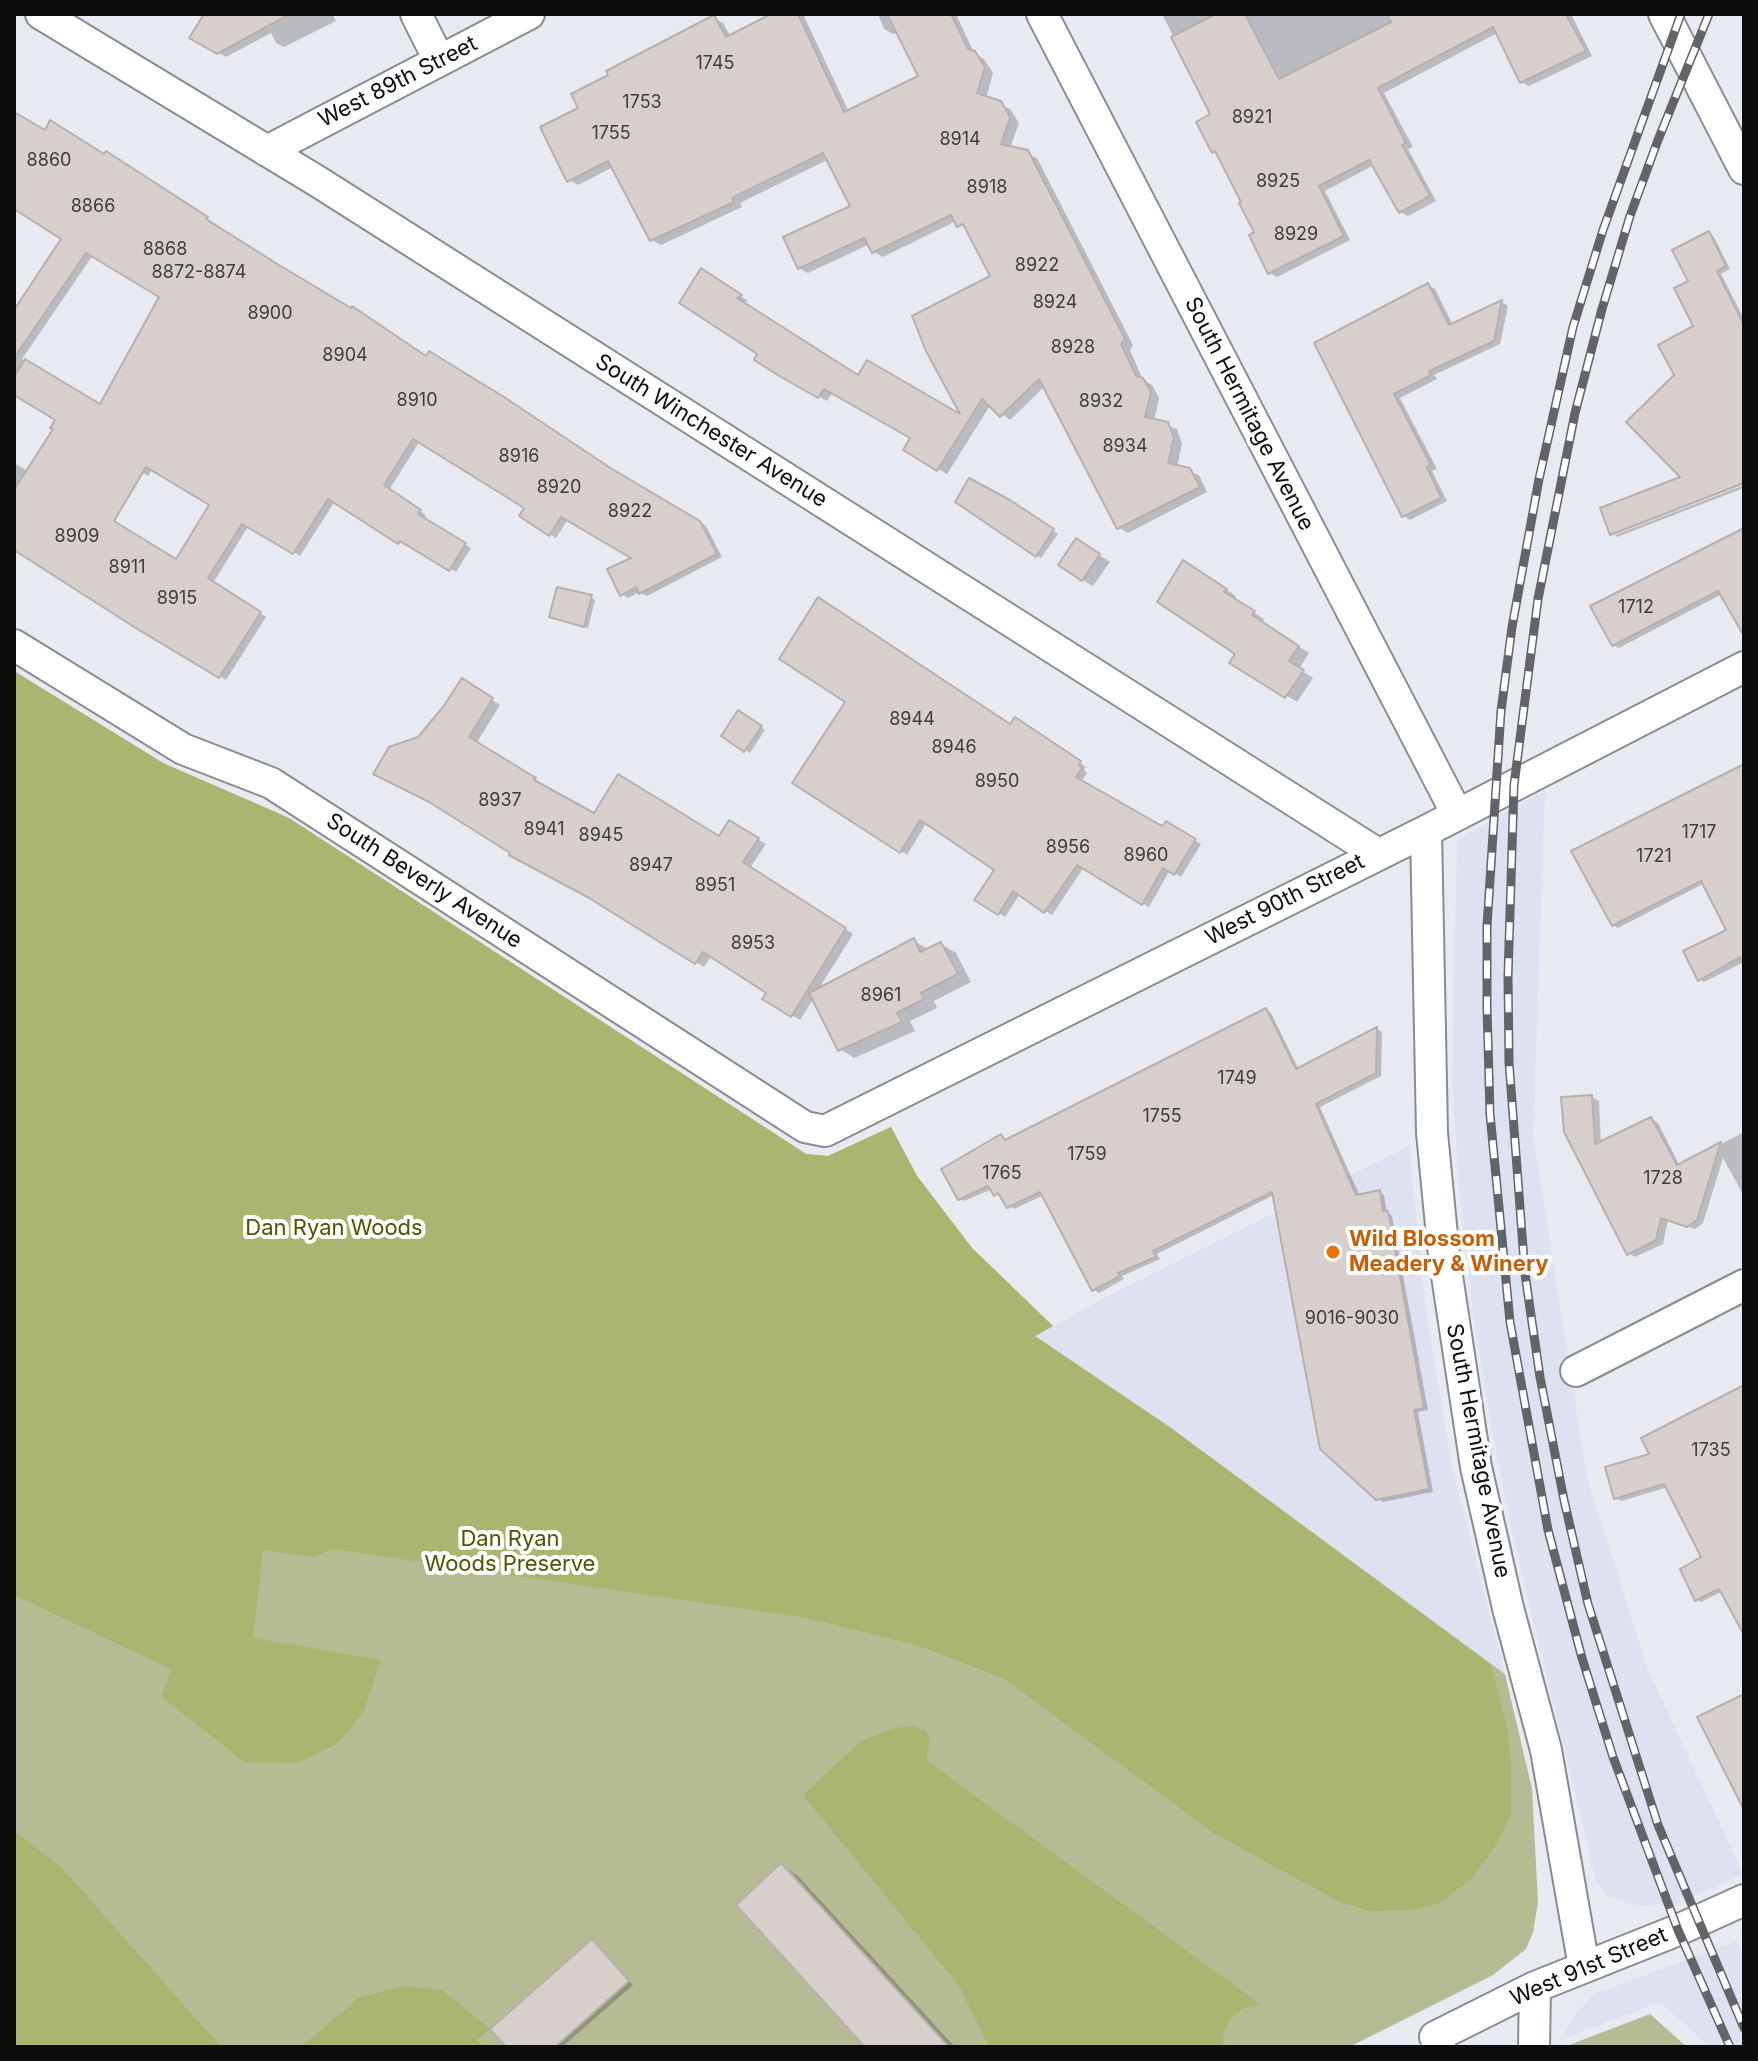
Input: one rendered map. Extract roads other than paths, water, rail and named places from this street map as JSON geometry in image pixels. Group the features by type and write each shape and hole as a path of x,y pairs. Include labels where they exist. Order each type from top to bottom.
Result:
{"street":[{"name":"South Winchester Avenue","path":"41,14 267,151 1378,854"},
{"path":"416,14 439,60"},
{"name":"West 89th Street","path":"267,151 529,14"},
{"name":"South Hermitage Avenue","path":"1042,14 1457,814"},
{"path":"1664,14 1744,169"},
{"name":"South Beverly Avenue","path":"14,645 183,749 271,783 805,1127 825,1131"},
{"name":"West 90th Street","path":"825,1131 1426,831 1744,667"},
{"name":"South Hermitage Avenue","path":"1426,831 1432,1133 1444,1256 1476,1467 1508,1608 1546,1750 1584,1967"},
{"path":"1576,1371 1744,1285"},
{"name":"West 91st Street","path":"1437,2042 1535,1987 1742,1903"},
{"path":"1534,2047 1535,1987"}],"railway":[{"path":"1681,14 1603,230 1573,327 1539,479 1512,627 1501,711 1487,926 1487,1007 1490,1114 1510,1322 1548,1530 1582,1658 1613,1757 1678,1930 1730,2047"},
{"path":"1709,14 1630,216 1602,309 1575,413 1538,599 1514,785 1508,976 1509,1062 1525,1274 1540,1377 1588,1604 1658,1825 1744,2028"}],"place":[{"name":"Wild Blossom Meadery & Winery","path":"1333,1252"}],"park label":[{"name":"Dan Ryan Woods","path":"334,1228"},
{"name":"Dan Ryan Woods Preserve","path":"510,1552"}]}
